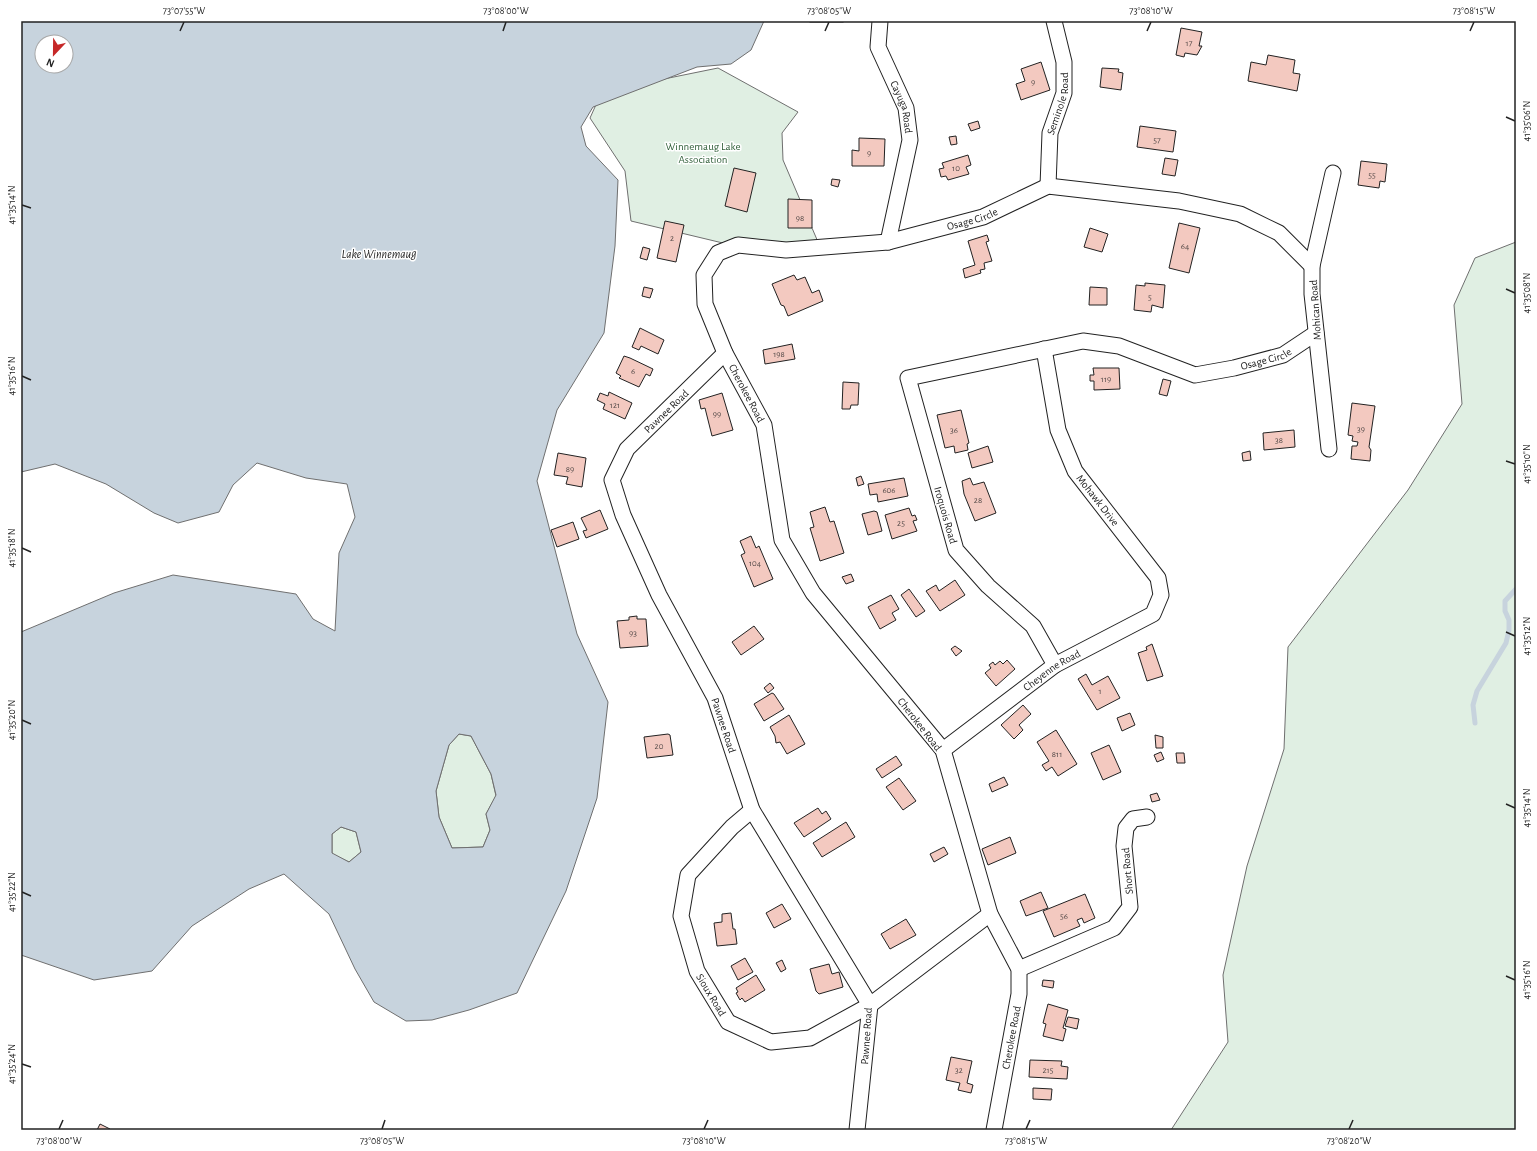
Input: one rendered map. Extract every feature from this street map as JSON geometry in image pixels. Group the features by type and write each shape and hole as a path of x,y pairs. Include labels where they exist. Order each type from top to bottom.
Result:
{"street":[{"name":"Cayuga Road","path":"880,21 878,46 906,108 910,140 888,242"},
{"name":"Seminole Road","path":"1048,186 1050,133 1064,93 1064,62 1054,21"},
{"name":"Mohican Road","path":"1329,449 1312,294 1312,266 1333,173"},
{"name":"Osage Circle","path":"725,353 705,304 704,275 718,253 738,245 786,250 888,242 983,217 1048,186"},
{"path":"1048,186 1179,201 1240,214 1279,233 1312,266"},
{"name":"Osage Circle","path":"908,378 1083,341 1119,346 1195,375 1234,368 1283,355 1316,333"},
{"name":"Mohawk Drive","path":"1044,349 1058,430 1075,471 1158,578 1161,595"},
{"name":"Cherokee Road","path":"725,353 764,425 782,540 813,593 943,750 990,914 1019,969 1019,994 994,1130"},
{"name":"Pawnee Road","path":"725,353 627,449 612,480 623,515 659,595 715,698 752,810 870,1005 857,1130"},
{"name":"Iroquois Road","path":"908,378 956,550 988,586 1033,626 1055,665"},
{"name":"Cheyenne Road","path":"943,750 1055,665 1153,614 1161,595"},
{"name":"Sioux Road","path":"752,810 732,827 688,876 681,916 697,971 728,1022 771,1042 810,1038 870,1005 990,914"},
{"name":"Short Road","path":"1019,969 1114,928 1130,907 1124,846 1126,828 1133,819 1147,817"}],"green space":[{"name":"Winnemaug Lake Association","path":"718,68 798,112 782,133 783,160 818,242 777,256 631,221 625,171 590,118 599,98 659,80"},
{"path":"1516,242 1516,1130 1171,1130 1228,1042 1223,975 1247,866 1284,749 1288,647 1408,490 1462,404 1454,305 1475,258"},
{"path":"459,734 471,736 491,774 496,796 486,814 490,830 483,847 452,848 439,817 436,791 449,745"},
{"path":"341,827 356,832 361,852 349,862 332,854 332,834"}],"water":[{"name":"Lake Winnemaug","path":"21,21 764,21 751,50 731,64 697,67 593,107 581,127 586,146 618,180 615,246 604,333 557,410 537,481 577,634 608,702 597,798 566,891 517,993 469,1010 432,1020 406,1021 374,1002 355,969 329,914 284,874 249,889 192,926 152,971 94,980 21,955 21,632 114,593 173,575 296,594 313,619 335,631 339,553 355,517 347,484 306,478 257,463 233,485 219,512 178,523 154,513 106,484 55,464 21,472","holes":["459,734 471,736 491,774 496,795 486,814 490,830 483,847 452,848 439,817 436,791 449,745","341,827 356,832 361,852 349,862 332,853 332,834"]}],"building":[{"path":"843,21 843,22 810,22"},
{"path":"1181,28 1202,32 1199,46 1202,46 1197,55 1185,53 1184,57 1176,55"},
{"path":"1268,55 1295,60 1293,73 1300,74 1297,91 1248,81 1251,62 1266,65"},
{"path":"1041,62 1050,90 1021,100 1016,84 1025,81 1021,69"},
{"path":"1102,68 1119,69 1118,72 1123,73 1121,90 1100,87"},
{"path":"978,121 980,128 971,131 968,124"},
{"path":"1140,126 1176,131 1173,152 1137,147"},
{"path":"956,136 957,144 951,145 949,137"},
{"path":"859,138 885,139 884,166 852,166 852,150 859,151"},
{"path":"968,155 971,165 966,167 969,174 948,180 946,176 941,177 939,169 944,168 942,163"},
{"path":"1165,158 1178,160 1175,176 1162,174"},
{"path":"1361,161 1387,164 1385,182 1380,181 1379,188 1358,185"},
{"path":"734,168 756,173 747,212 725,206"},
{"path":"832,179 840,180 838,187 831,185"},
{"path":"788,199 812,200 812,228 788,228"},
{"path":"665,221 684,225 676,262 657,258"},
{"path":"1179,223 1200,228 1189,273 1169,268"},
{"path":"1090,228 1108,234 1102,252 1084,247"},
{"path":"987,235 989,241 986,242 992,261 984,263 985,269 980,270 981,273 965,278 963,269 975,265 968,241"},
{"path":"643,247 650,249 647,260 640,258"},
{"path":"794,275 797,280 805,277 812,293 819,290 823,301 788,316 784,306 781,305 772,284"},
{"path":"1145,283 1165,285 1163,308 1152,305 1151,312 1134,310 1136,285 1145,286"},
{"path":"644,287 653,289 650,298 642,296"},
{"path":"1090,287 1107,288 1107,305 1089,305"},
{"path":"640,328 664,340 658,354 641,346 639,350 632,347"},
{"path":"792,344 795,359 765,364 763,350"},
{"path":"624,356 653,369 650,376 646,374 639,387 619,378 621,376 616,373"},
{"path":"1093,368 1119,368 1120,389 1094,390 1094,381 1090,381 1090,375 1094,375"},
{"path":"1163,379 1171,381 1167,396 1159,394"},
{"path":"843,382 859,383 858,405 851,405 850,409 842,409"},
{"path":"609,392 632,403 625,419 603,409 605,404 597,400 600,393 608,396"},
{"path":"722,393 733,430 712,436 705,408 701,409 699,400"},
{"path":"1352,403 1375,406 1369,447 1371,450 1370,461 1351,459 1352,446 1357,446 1358,442 1352,441 1353,436 1348,435"},
{"path":"961,410 969,443 967,444 968,450 955,453 954,446 945,448 937,415"},
{"path":"1294,430 1295,447 1264,450 1263,433"},
{"path":"988,446 993,462 972,468 968,453"},
{"path":"1250,451 1251,460 1243,461 1242,453"},
{"path":"558,453 586,458 582,487 566,484 568,477 554,475"},
{"path":"861,476 864,484 858,486 856,478"},
{"path":"904,478 908,496 878,502 877,494 870,495 868,484"},
{"path":"970,478 973,485 984,482 996,513 975,521 964,494 962,481"},
{"path":"825,507 830,522 834,521 844,553 820,561 810,528 814,527 810,512"},
{"path":"909,508 912,516 915,515 917,520 913,521 917,531 892,539 885,515"},
{"path":"600,510 608,529 586,538 583,531 587,530 581,518"},
{"path":"874,511 877,512 882,531 868,535 862,514"},
{"path":"573,522 579,539 557,547 551,530"},
{"path":"751,536 756,548 759,546 773,579 754,587 741,555 745,553 740,541"},
{"path":"851,574 854,581 846,584 842,577"},
{"path":"955,580 965,595 940,611 926,591 936,585 939,591"},
{"path":"909,589 925,611 916,617 901,595"},
{"path":"891,595 899,609 892,613 896,620 880,629 868,607"},
{"path":"637,616 637,619 646,619 648,646 620,648 617,621 629,620 629,617"},
{"path":"754,626 764,639 741,655 732,642"},
{"path":"1152,644 1163,676 1147,681 1138,653 1147,650 1146,647"},
{"path":"955,646 962,651 956,656 951,649"},
{"path":"1007,660 1015,669 996,686 985,673 991,668 989,665 993,662 995,665 1000,661 1003,664"},
{"path":"1086,674 1092,685 1108,676 1120,698 1097,710 1078,679"},
{"path":"770,683 774,688 768,693 764,688"},
{"path":"772,693 784,709 764,721 754,704"},
{"path":"1023,705 1031,714 1019,725 1023,730 1014,739 1001,725"},
{"path":"1130,713 1135,725 1122,731 1117,718"},
{"path":"789,715 805,744 787,754 780,742 776,743 775,736 770,727"},
{"path":"1056,730 1077,764 1058,776 1052,767 1046,771 1042,765 1049,761 1037,742"},
{"path":"670,735 673,755 647,758 644,737"},
{"path":"1155,735 1163,737 1163,748 1156,748"},
{"path":"1109,745 1121,772 1103,780 1091,753"},
{"path":"1161,752 1164,759 1157,762 1154,755"},
{"path":"1176,753 1184,753 1185,763 1177,763"},
{"path":"896,756 902,765 882,778 876,769"},
{"path":"1004,777 1008,785 992,792 989,784"},
{"path":"899,778 916,801 903,810 886,787"},
{"path":"1157,793 1160,800 1152,802 1150,795"},
{"path":"818,808 822,814 826,811 831,819 804,837 794,823"},
{"path":"846,822 855,837 822,857 813,843"},
{"path":"1010,837 1016,853 988,865 982,849"},
{"path":"944,847 948,854 934,862 930,854"},
{"path":"1041,892 1048,908 1026,916 1020,901"},
{"path":"1085,894 1095,918 1084,923 1082,918 1077,920 1080,926 1054,937 1043,911"},
{"path":"782,904 791,919 774,928 766,913"},
{"path":"731,913 737,944 717,946 714,923 722,922 722,914"},
{"path":"906,919 916,935 890,949 881,934"},
{"path":"745,958 753,972 738,980 731,966"},
{"path":"782,960 786,969 781,972 776,963"},
{"path":"829,964 832,974 839,972 843,987 819,994 816,991 810,969"},
{"path":"756,975 765,990 745,1002 742,998 740,1000 736,993 738,992 736,988"},
{"path":"1043,980 1054,981 1053,988 1042,986"},
{"path":"1048,1004 1068,1010 1063,1028 1066,1029 1063,1041 1043,1036 1046,1024 1043,1023"},
{"path":"1068,1017 1079,1019 1077,1029 1065,1026"},
{"path":"951,1057 972,1061 967,1083 973,1085 971,1093 958,1090 960,1083 946,1080"},
{"path":"1030,1060 1062,1061 1061,1066 1068,1067 1067,1079 1029,1077"},
{"path":"1033,1088 1052,1089 1051,1100 1033,1099"},
{"path":"100,1124 110,1129 110,1130 97,1130"}],"waterway":[{"path":"1475,723 1473,705 1477,691 1506,643 1509,630 1509,620 1505,611 1505,601 1516,589"}]}
